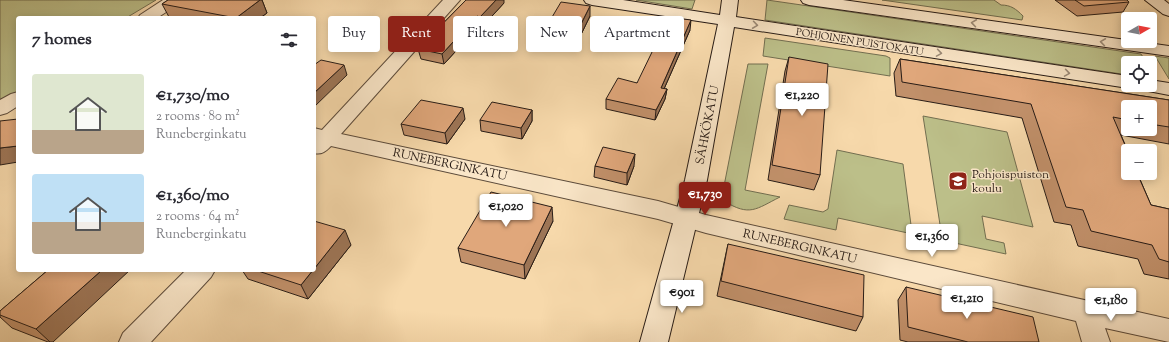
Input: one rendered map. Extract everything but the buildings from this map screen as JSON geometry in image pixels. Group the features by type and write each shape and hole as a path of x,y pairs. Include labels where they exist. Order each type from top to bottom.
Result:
{"street":[{"path":"149,16 174,0"},
{"path":"318,141 452,0"},
{"name":"POHJOINEN PUISTOKATU","path":"592,0 1121,81"},
{"name":"SÄHKÖKATU","path":"654,342 687,219 726,32 726,21 730,0"},
{"path":"809,0 1169,51"},
{"path":"1153,0 1169,11"},
{"path":"1157,87 1169,89"},
{"path":"0,109 16,99"},
{"name":"RUNEBERGINKATU","path":"318,141 658,210 687,219 1169,331"},
{"path":"133,342 200,272"},
{"path":"1087,313 1096,342"}],"green space":[{"path":"0,0 156,0 129,16 16,16 16,92 0,103"},
{"path":"636,0 695,0 692,9"},
{"path":"767,0 1141,54 1142,56 1121,56 1121,74 765,20"},
{"path":"882,0 994,0 1001,5 1013,8 1023,16 1022,20"},
{"path":"765,38 886,56 890,58 890,76 763,56"},
{"path":"1157,56 1169,58 1169,79 1157,59"},
{"path":"748,64 768,64 745,190 780,197 753,210 740,209 724,201 724,186"},
{"path":"923,116 1007,132 1033,227 982,216 986,239 1004,243 1006,254 838,218 836,230 784,219 789,205 823,212 828,209 837,150 903,164 911,225 941,231"}],"place":[{"name":"Pohjoispuiston koulu","path":"958,181"}]}
